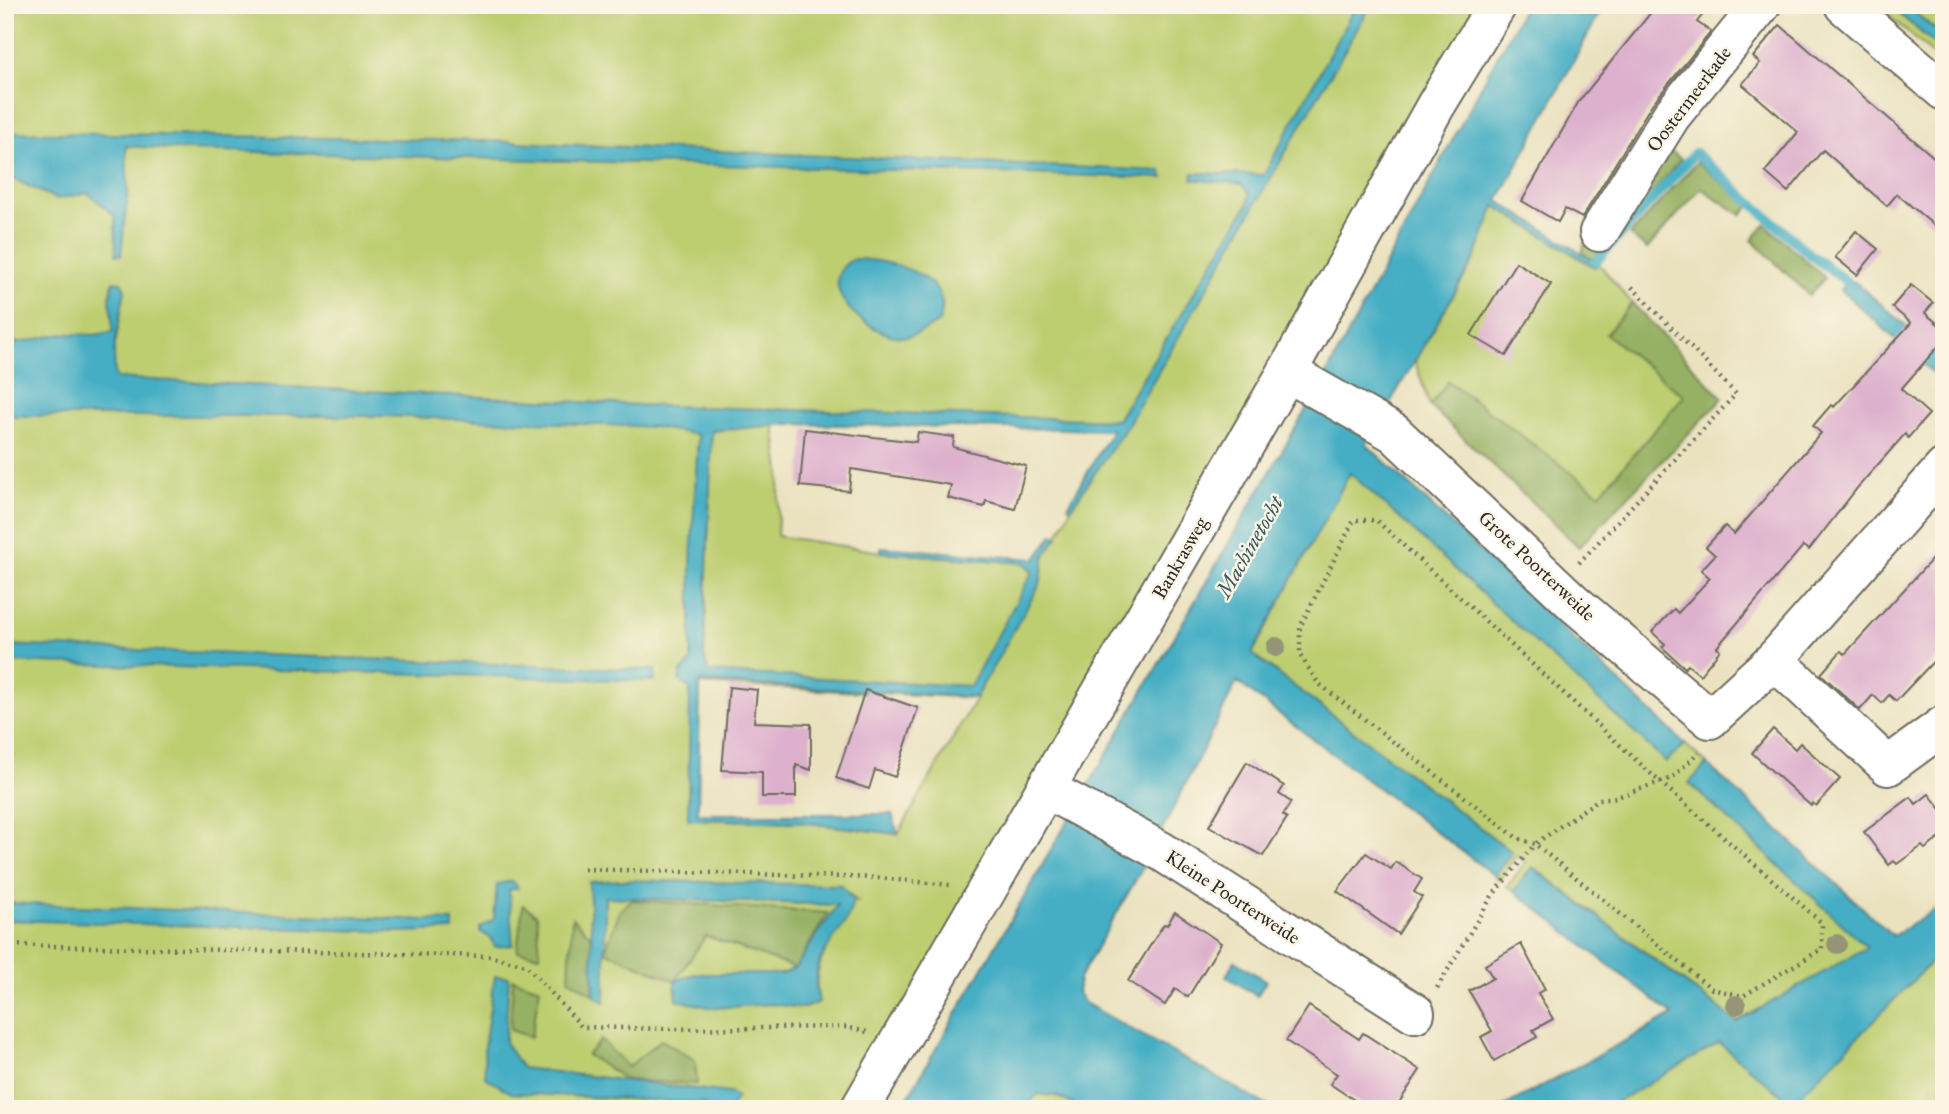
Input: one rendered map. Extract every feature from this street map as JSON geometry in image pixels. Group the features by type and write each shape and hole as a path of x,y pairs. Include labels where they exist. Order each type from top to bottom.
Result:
{"street":[{"name":"Bankrasweg","path":"860,1109 982,896 1059,796 1299,378 1436,105 1497,5"},
{"name":"Oostermeerkade","path":"1599,232 1671,116 1761,5"},
{"path":"1844,5 1944,91"},
{"name":"Grote Poorterweide","path":"1299,378 1394,433 1557,586 1710,719"},
{"path":"1710,719 1774,660 1944,468"},
{"path":"1774,660 1888,766 1944,725"},
{"name":"Kleine Poorterweide","path":"1059,796 1161,852 1415,1013"}],"path":[{"path":"1557,586 1736,394 1631,286"},
{"path":"1354,520 1376,520 1660,782 1822,923 1822,949 1743,996 1712,989 1535,844 1517,838 1318,683 1300,656 1300,627 1354,520"},
{"path":"1415,1013 1429,1002 1492,896 1535,844 1599,799 1617,797 1672,778 1704,747 1710,719"},
{"path":"584,869 879,877 952,886 982,896"},
{"path":"5,945 490,956 515,960 526,965 582,1027 848,1027 897,1042"}],"green space":[{"path":"5,5 1480,5 849,1109 5,1109","holes":["696,406 712,430 704,655 708,672 690,688 698,435","773,418 1126,427 1071,508 1058,536 1045,555 1040,584 1025,563 881,552 777,536 780,471","697,684 976,698 898,834 800,822 688,819 690,737","843,888 858,902 747,898","841,925 825,952 818,971 819,1002 804,1008 771,1004 713,1008 694,974 783,974 795,968 823,927"]},
{"path":"1877,5 1889,5 1944,52 1944,64"},
{"path":"1906,5 1944,5 1944,37"},
{"path":"1660,143 1681,159 1630,220 1592,259 1582,253 1585,240"},
{"path":"1697,162 1750,206 1741,215 1701,188 1647,249 1630,235"},
{"path":"1495,206 1594,267 1599,264 1632,303 1607,334 1684,396 1600,494 1448,382 1430,406 1415,361 1474,260"},
{"path":"1765,224 1825,278 1809,295 1752,240"},
{"path":"1632,303 1723,398 1579,547 1430,406 1448,381 1600,494 1684,396 1606,334"},
{"path":"1350,472 1666,761 1685,744 1707,764 1689,784 1868,947 1737,1022 1533,867 1514,891 1507,887 1526,862 1516,855 1500,880 1495,876 1512,852 1252,654"},
{"path":"631,900 828,913 795,968 706,936 675,981 605,951 620,910"},
{"path":"523,905 537,915 540,955 517,951"},
{"path":"572,918 592,937 594,995 569,979"},
{"path":"1944,949 1944,1109 1605,1109 1719,1043 1886,1006"},
{"path":"513,979 540,988 531,1037 510,1030"},
{"path":"601,1040 628,1067 661,1040 695,1060 697,1084 627,1080 587,1055"},
{"path":"1037,1094 1057,1096 1081,1109 1024,1109"}],"water":[{"path":"1356,5 1371,5 1127,426 1071,508 1068,506 1112,430 788,424 712,431 704,655 708,672 970,686 1033,571 1025,563 881,552 881,547 1036,559 1053,534 1058,536 1045,555 1040,584 976,697 700,682 698,814 892,814 898,834 800,822 688,819 690,689 679,680 681,672 691,662 691,561 698,435 653,427 382,416 5,416 5,342 113,331 110,296 113,281 121,282 125,289 114,351 115,378 640,405 1117,420 1248,204 1249,193 1241,184 1192,179 1193,173 1264,175"},
{"name":"Machinetocht","path":"1525,5 1604,5 1498,201 1599,264 1595,267 1495,206 1474,260 1366,444 1685,744 1666,762 1350,473 1252,654 1512,852 1495,876 1237,682 1147,860 1079,979 1077,992 1085,1003 1273,1109 1081,1109 1057,1096 1038,1094 1024,1109 901,1109 1326,375"},
{"path":"1889,5 1906,5 1944,37 1944,52"},
{"path":"5,132 493,141 1161,171 1164,178 187,150 126,146 128,192 121,255 116,255 115,216 88,193 56,199 5,175"},
{"path":"853,259 883,262 916,273 929,281 938,292 942,306 939,322 917,334 903,337 889,335 861,319 849,308 837,282 841,270"},
{"path":"1846,281 1855,282 1944,358 1944,383 1841,290"},
{"path":"5,645 655,670 655,681 5,662"},
{"path":"1707,764 1893,936 1944,904 1944,949 1792,1104 1719,1043 1605,1109 1499,1109 1673,1015 1514,891 1532,867 1737,1022 1867,947 1689,783"},
{"path":"620,880 841,885 853,900 849,914 828,946 817,970 819,1002 804,1008 771,1004 713,1008 677,1000 675,981 694,974 783,974 795,968 837,905 605,897 605,1002 594,995 589,882"},
{"path":"513,881 518,888 509,890 513,945 495,947 491,938 480,932 480,928 494,919 497,884"},
{"path":"5,903 453,921 453,930 402,932 5,920"},
{"path":"1235,961 1266,981 1257,996 1226,976"},
{"path":"495,976 509,977 505,1042 522,1068 730,1093 737,1097 730,1109 710,1109 703,1103 511,1093 485,1077 484,1046"}],"building":[{"path":"1657,5 1710,5 1697,22 1711,32 1652,104 1582,218 1565,209 1558,222 1522,201 1579,101"},
{"path":"1780,25 1944,166 1944,234 1897,194 1887,206 1823,150 1788,192 1765,172 1798,132 1742,84 1760,63 1753,57"},
{"path":"1856,231 1878,249 1857,275 1835,257"},
{"path":"1516,262 1551,284 1506,356 1471,335"},
{"path":"1911,285 1933,303 1925,313 1944,329 1944,340 1901,389 1929,414 1908,438 1905,434 1858,487 1809,550 1803,546 1717,647 1720,650 1700,675 1688,665 1685,668 1662,647 1665,644 1652,632 1674,609 1678,613 1710,578 1701,570 1715,555 1706,547 1725,526 1734,534 1821,433 1813,426 1831,405 1834,407 1911,323 1892,307"},
{"path":"805,429 916,442 918,432 954,437 953,447 1026,466 1015,509 986,501 984,507 948,498 951,485 851,469 849,491 800,486"},
{"path":"1944,546 1944,650 1896,701 1889,695 1882,703 1873,695 1860,710 1821,674 1841,651 1845,654"},
{"path":"729,687 757,690 754,722 811,724 811,770 796,765 796,797 762,797 762,772 722,770"},
{"path":"865,690 918,708 895,777 875,770 869,789 836,778"},
{"path":"1773,729 1795,749 1800,743 1840,779 1816,806 1813,803 1811,806 1752,753"},
{"path":"1247,762 1284,786 1279,794 1291,802 1283,815 1287,818 1263,856 1209,826"},
{"path":"1929,794 1944,813 1944,835 1925,849 1922,846 1897,864 1894,861 1889,865 1864,832 1911,797 1916,804"},
{"path":"1366,853 1391,869 1396,862 1422,879 1414,892 1422,897 1398,934 1337,891"},
{"path":"1175,912 1221,943 1188,997 1175,989 1165,1005 1128,981 1164,924 1167,925"},
{"path":"1521,944 1545,989 1538,993 1553,1019 1533,1030 1537,1037 1494,1061 1481,1037 1492,1031 1469,991 1493,978 1485,965"},
{"path":"1309,1006 1359,1039 1363,1033 1420,1070 1395,1109 1368,1109 1330,1084 1337,1074 1286,1041"}],"waterway":[{"path":"1596,261 1695,153 1812,256 1846,281"}]}
